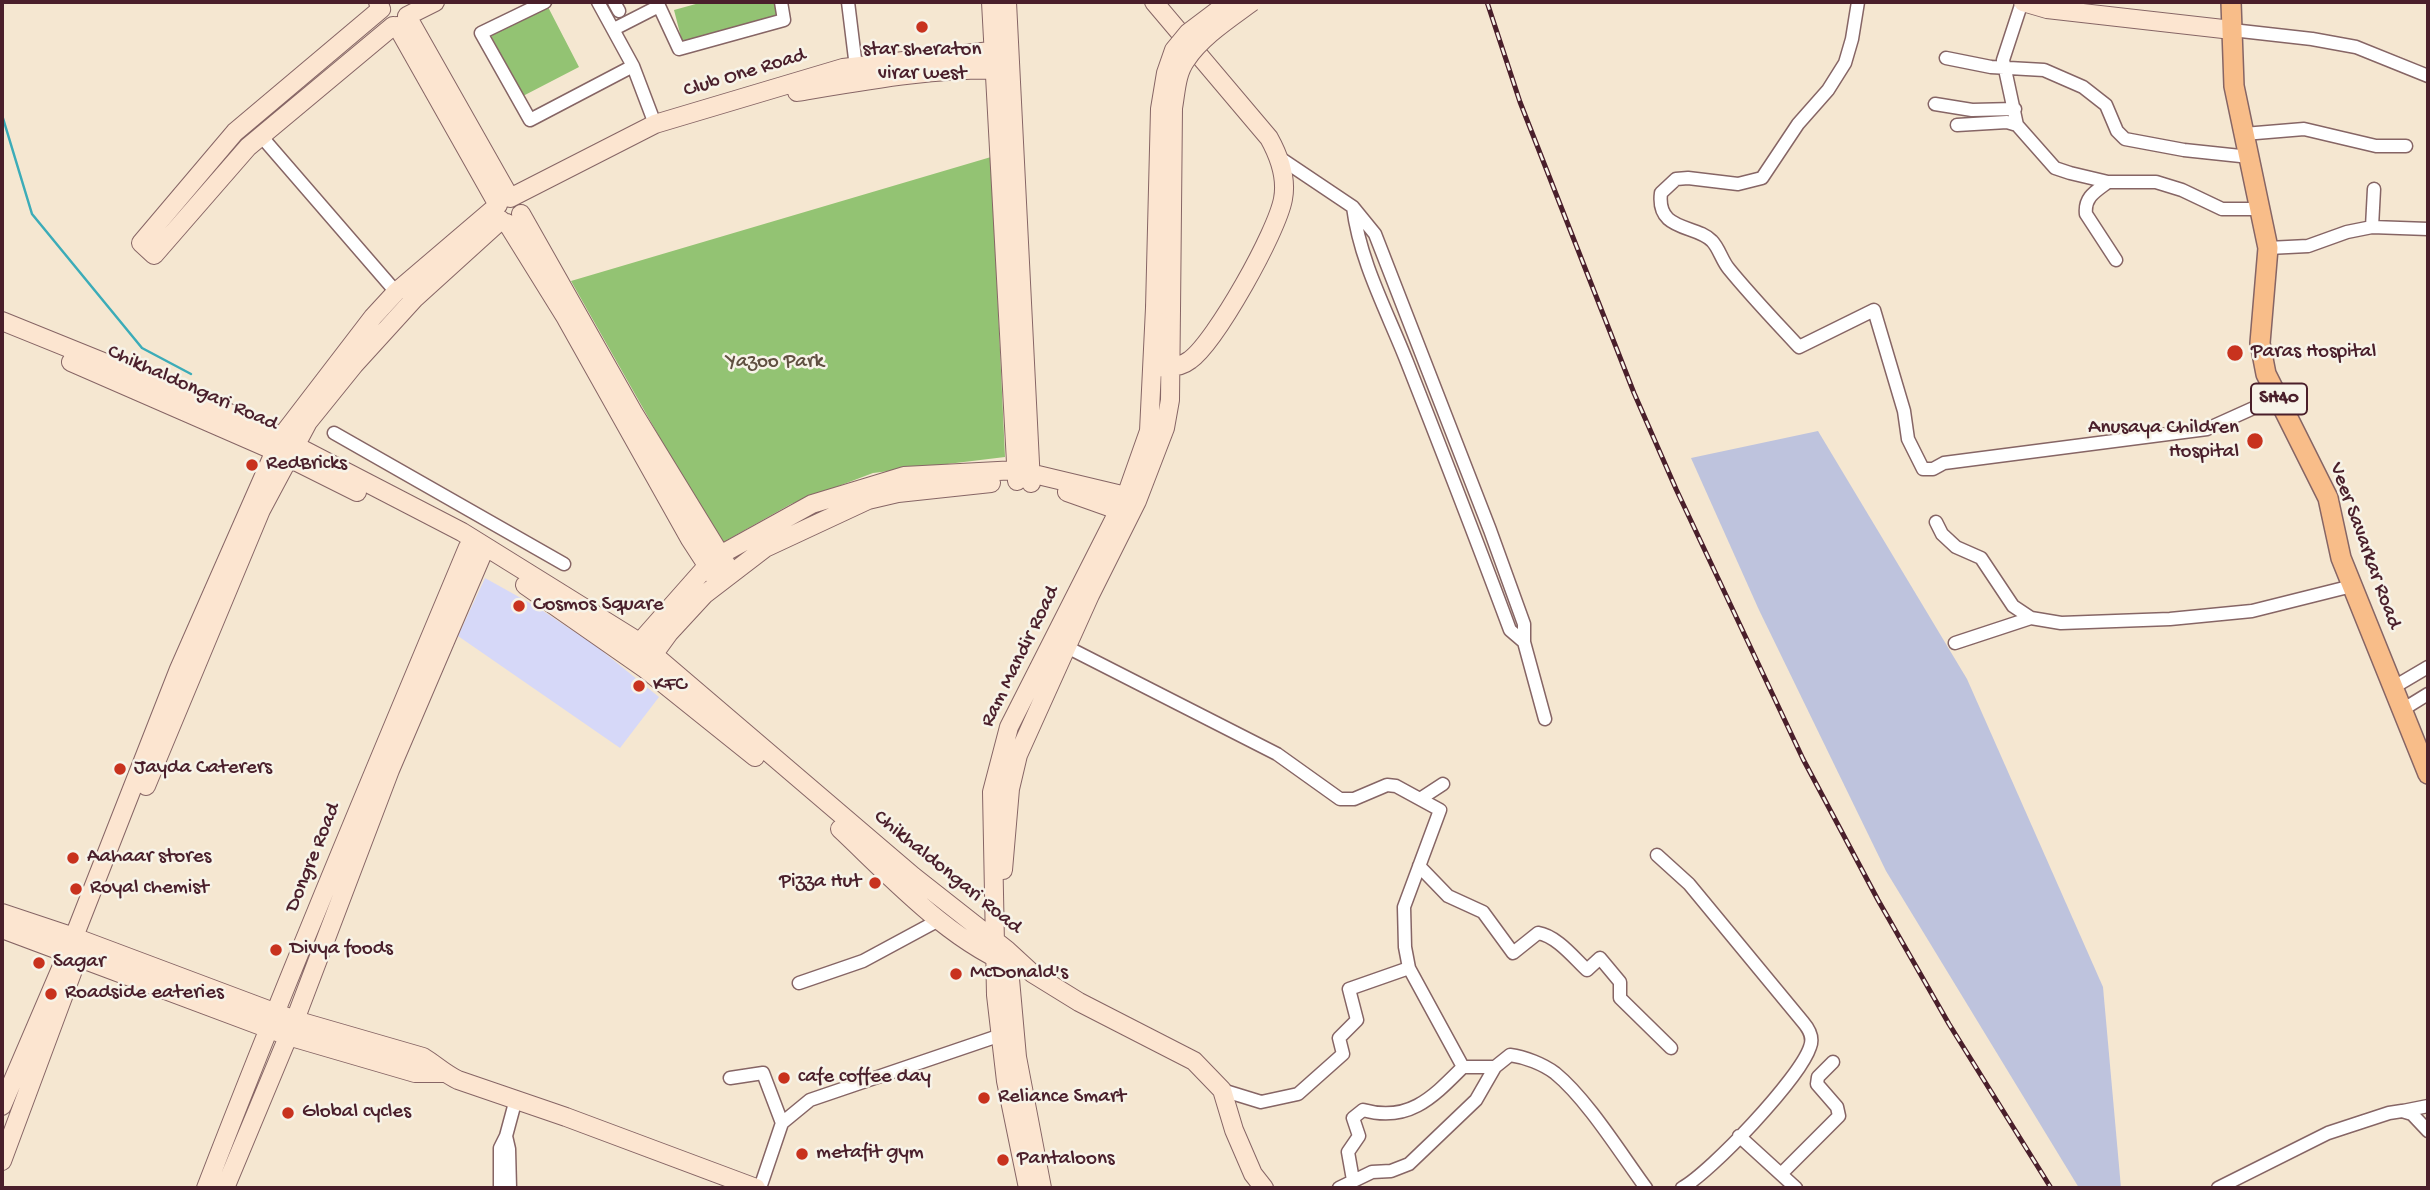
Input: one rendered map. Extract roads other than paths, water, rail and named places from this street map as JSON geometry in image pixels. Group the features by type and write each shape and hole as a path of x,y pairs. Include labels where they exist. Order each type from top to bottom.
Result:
{"main road":[{"name":"Veer Savarkar Road","path":"2231,2 2234,86 2268,248 2260,343 2266,374 2328,498 2341,558 2428,774"}],"street":[{"path":"382,4 235,132 147,249 261,136 400,18 435,2"},
{"path":"545,2 481,33 530,120 633,66"},
{"path":"598,2 633,66 655,124"},
{"path":"614,29 659,6 680,49 784,20 781,2"},
{"path":"848,2 856,66"},
{"path":"992,2 1002,60 1024,477"},
{"path":"1002,60 1007,2"},
{"path":"1152,2 1269,138 1280,158 1284,197 1279,215 1259,256 1205,347 1188,361 1162,367"},
{"path":"1163,309 1160,109 1167,73 1174,50 1188,33 1228,2"},
{"path":"1163,309 1173,108 1177,80 1185,62 1199,45 1252,2"},
{"path":"1858,2 1852,39 1844,64 1828,90 1798,124 1762,178 1738,184 1676,179 1661,193 1660,202 1666,214 1678,226 1712,240 1726,266 1799,346 1874,310 1904,411 1908,439 1923,469 1933,470 1944,463 2207,429 2278,397"},
{"path":"2017,125 2003,60 2022,2 2047,9 2312,39 2356,47 2428,76"},
{"path":"382,4 383,20 400,18"},
{"path":"400,18 665,495 725,577"},
{"path":"1945,58 2005,68 2044,70 2083,87 2106,105 2117,131 2126,139 2184,150 2250,157"},
{"name":"Club One Road","path":"509,211 655,124 843,68 1002,60"},
{"name":"Club One Road","path":"509,211 598,162 680,125 783,94 1002,60"},
{"path":"1935,104 1972,110 2015,109"},
{"path":"1957,125 2007,122 2017,125 2055,168 2108,182 2156,182 2182,190 2222,209 2261,209"},
{"path":"2245,134 2304,129 2376,146 2406,146"},
{"path":"261,136 396,292"},
{"path":"1280,158 1353,207 1375,234 1524,624 1524,642 1545,719"},
{"path":"2108,182 2088,197 2086,214 2116,260"},
{"path":"2372,227 2374,190"},
{"path":"1353,207 1363,256 1510,630 1524,642"},
{"path":"2,1161 76,946 179,669 285,448 373,317 396,292 509,211"},
{"path":"285,448 354,365 415,298 509,211"},
{"path":"2268,248 2308,246 2347,232 2372,227 2428,229"},
{"name":"Ram Mandir Road","path":"1028,1188 1006,1081 996,995 1001,952 992,792 1009,727 1060,643 1128,505 1149,431 1162,367 1163,309"},
{"name":"Chikhaldongari Road","path":"2,321 264,427 285,448 475,551 633,650"},
{"name":"Chikhaldongari Road","path":"2,331 285,448 462,532 649,661 913,876 1001,952 1079,1002 1194,1061 1222,1090"},
{"path":"334,433 564,564"},
{"path":"1446,462 1461,455"},
{"path":"633,650 714,561 812,503 904,476 1024,477 1128,505"},
{"path":"649,661 669,633 725,577 765,548 868,500 898,493 1024,477"},
{"path":"1936,522 1942,534 1956,547 1980,558 2013,606 2031,618 2062,623 2170,619 2252,611 2352,586"},
{"name":"Dongre Road","path":"206,1188 271,1020 475,551"},
{"name":"Dongre Road","path":"225,1188 292,1028 475,551"},
{"path":"1955,643 2031,618"},
{"path":"1060,643 1277,754 1340,799 1354,799 1387,785 1395,786 1440,810 1404,907 1405,947 1409,968 1464,1067"},
{"name":"Chikhaldongari Road","path":"649,661 939,920 1001,952"},
{"path":"2394,687 2428,667"},
{"path":"2402,710 2428,694"},
{"path":"1420,799 1443,784"},
{"path":"1657,855 1689,884 1811,1035 1811,1047 1797,1072 1711,1167 1682,1188"},
{"path":"1419,866 1448,896 1483,912 1513,953 1538,933 1546,934 1557,942 1587,970 1600,958 1620,982 1620,998 1671,1048"},
{"path":"2,913 76,946 292,1028 423,1057 444,1073 758,1188 782,1123 810,1100 1001,1035"},
{"path":"799,983 863,961 939,920"},
{"path":"2,929 76,946"},
{"path":"2,1106 6,1086 76,946"},
{"path":"1001,952 1017,1057 1042,1188"},
{"path":"1222,1090 1261,1102 1298,1094 1343,1054 1339,1038 1357,1020 1349,989 1409,968"},
{"path":"1339,1188 1372,1172 1391,1171 1409,1164 1476,1100 1494,1067 1510,1055 1520,1056 1553,1072 1573,1091 1646,1188"},
{"path":"1781,1174 1839,1116 1837,1107 1817,1084 1818,1077 1833,1062"},
{"path":"1353,1180 1348,1152 1359,1136 1353,1118 1363,1110 1380,1115 1400,1114 1432,1098 1464,1067 1494,1067"},
{"path":"730,1077 763,1073 782,1123"},
{"path":"1222,1090 1234,1130 1253,1174 1264,1188"},
{"path":"500,1188 500,1148 516,1099"},
{"path":"2218,1188 2328,1133 2378,1116 2428,1106"},
{"path":"2402,1111 2412,1114 2428,1131"},
{"path":"506,1136 510,1188"},
{"path":"1739,1136 1796,1188"}],"waterway":[{"path":"2,115 32,214 142,348 191,374"}],"railway":[{"path":"1487,2 1520,102 1634,393 1676,489 1803,759 1878,900 1949,1024 2051,1188"}],"place":[{"name":"star sheraton virar west","path":"922,27"},
{"name":"Paras Hospital","path":"2235,353"},
{"name":"Anusaya Children Hospital","path":"2255,441"},
{"name":"RedBricks","path":"252,465"},
{"name":"Cosmos Square","path":"519,606"},
{"name":"KFC","path":"639,686"},
{"name":"Jayda Caterers","path":"120,769"},
{"name":"Aahaar stores","path":"73,858"},
{"name":"Pizza Hut","path":"875,883"},
{"name":"Royal chemist","path":"76,889"},
{"name":"Divya foods","path":"276,950"},
{"name":"Sagar","path":"39,963"},
{"name":"McDonald's","path":"956,974"},
{"name":"Roadside eateries","path":"51,994"},
{"name":"cafe coffee day","path":"784,1078"},
{"name":"Reliance Smart","path":"984,1098"},
{"name":"Global cycles","path":"288,1113"},
{"name":"metafit gym","path":"802,1154"},
{"name":"Pantaloons","path":"1003,1160"}],"park label":[{"name":"Yazoo Park","path":"775,363"}]}
